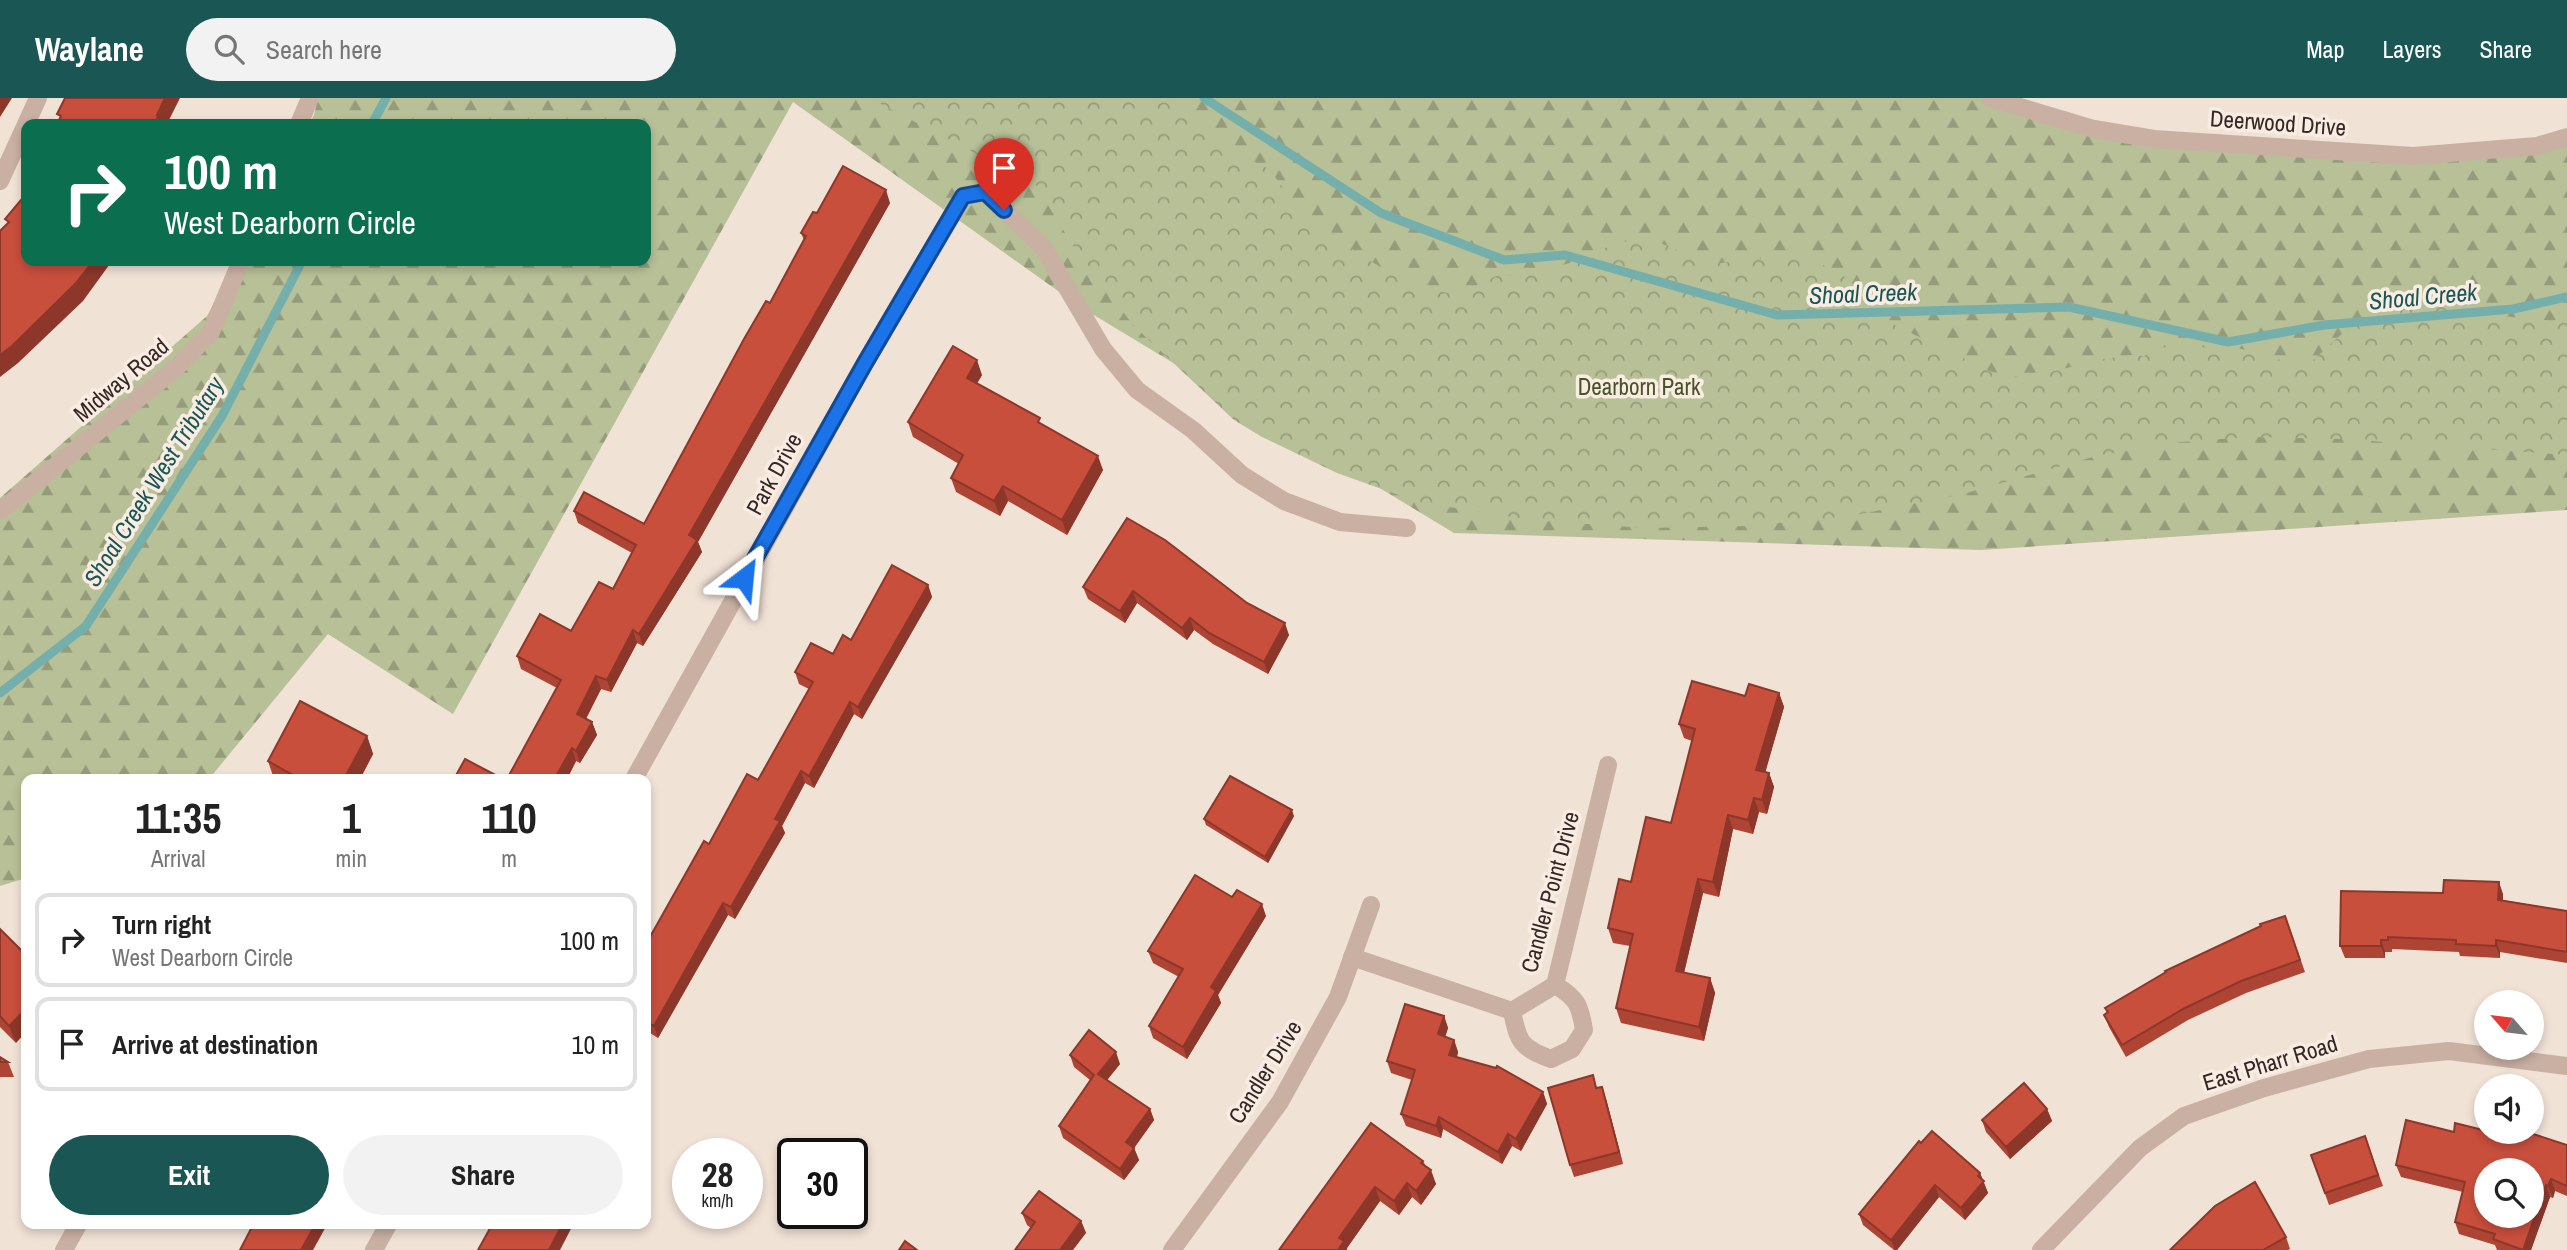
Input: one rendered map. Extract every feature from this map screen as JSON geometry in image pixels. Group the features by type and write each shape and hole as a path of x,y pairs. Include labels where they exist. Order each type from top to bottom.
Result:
{"street":[{"path":"28,119 38,98"},
{"path":"301,119 310,98"},
{"name":"Deerwood Drive","path":"1990,98 2094,129 2154,139 2413,156 2537,146 2567,137"},
{"path":"0,181 21,135"},
{"name":"Park Drive","path":"637,774 858,375 963,196 985,192 1043,247 1102,349 1137,390 1193,430 1242,475 1283,501 1340,522 1407,528"},
{"name":"Midway Road","path":"0,511 176,368 211,332 239,266"},
{"name":"Candler Point Drive","path":"1512,1011 1555,985 1608,765"},
{"name":"Candler Drive","path":"1172,1250 1280,1102 1338,997 1371,905"},
{"path":"1352,957 1512,1011 1517,1035 1530,1051 1551,1059 1572,1049 1584,1031 1581,1009 1572,995 1555,985"},
{"name":"East Pharr Road","path":"2041,1250 2140,1148 2184,1116 2252,1092 2369,1059 2449,1051 2567,1066"},
{"path":"64,1250 76,1229"},
{"path":"374,1250 386,1229"}],"green space":[{"path":"318,98 2020,98 2146,141 2525,151 2567,135 2567,510 1981,550 1454,533 1079,306 793,102 453,714 328,634 213,774 21,774 21,880 0,886 0,498 207,316 234,266 651,266 651,119 312,119"},
{"name":"Dearborn Park","path":"869,98 1167,98 1176,103 1218,144 1269,169 1295,204 1361,256 1403,279 1447,293 1472,288 1496,276 1533,275 1614,244 1633,240 1660,243 1711,264 1795,255 1820,263 1845,277 1860,290 1880,318 1992,372 2027,378 2098,360 2131,355 2144,356 2159,348 2185,344 2213,349 2238,348 2281,360 2309,364 2345,331 2395,307 2422,300 2484,314 2550,321 2567,318 2567,455 2344,439 2250,437 2181,442 2100,455 1963,494 1850,516 1748,526 1645,528 1530,520 1418,502 1337,473 1262,437 1234,420 1133,325 1071,243 1036,185"}],"building":[{"path":"65,98 165,98 157,119 60,119 61,116 57,114"},
{"path":"843,166 886,190 689,535 697,540 639,634 633,630 607,680 596,676 577,714 592,722 576,751 572,748 557,774 510,774 561,680 517,656 540,614 571,631 599,582 613,589 636,545 574,511 584,492 644,524 744,339 766,301 770,303 806,236 801,233 813,212 817,213"},
{"path":"21,200 21,266 89,266 76,283 0,355 0,231 9,222 5,219"},
{"path":"953,346 977,360 967,378 1040,418 1038,422 1098,456 1062,520 1003,486 994,501 951,478 963,455 908,422"},
{"path":"1127,518 1165,540 1247,603 1285,623 1264,662 1209,633 1190,618 1182,628 1133,591 1120,611 1083,587"},
{"path":"892,565 928,585 858,707 850,702 809,776 801,771 775,819 780,821 731,907 723,903 654,1026 651,1024 651,935 704,841 709,844 747,774 758,780 813,682 795,672 811,643 833,654 843,635 851,640"},
{"path":"1692,681 1745,696 1749,684 1779,693 1756,770 1769,773 1762,800 1754,798 1748,820 1728,815 1713,882 1698,879 1676,971 1710,978 1699,1027 1616,1008 1633,934 1608,928 1619,879 1631,882 1646,817 1671,823 1695,729 1679,724"},
{"path":"300,701 367,736 347,774 291,774 268,761"},
{"path":"465,759 494,774 457,774"},
{"path":"1230,776 1292,810 1265,857 1204,819"},
{"path":"1195,875 1232,897 1237,890 1262,904 1211,987 1216,991 1183,1047 1149,1026 1183,969 1148,951"},
{"path":"2444,880 2499,882 2498,900 2567,911 2567,952 2496,940 2496,946 2456,944 2456,940 2388,937 2388,940 2381,940 2381,946 2340,946 2341,891 2443,893"},
{"path":"2285,916 2300,960 2241,981 2183,1009 2122,1045 2104,1015 2108,1012 2105,1008 2165,971 2261,926 2260,924"},
{"path":"0,929 21,950 21,1014 9,1026 0,1016"},
{"path":"1405,1004 1444,1016 1438,1034 1454,1040 1449,1055 1496,1068 1497,1066 1543,1092 1516,1139 1508,1134 1498,1152 1439,1117 1436,1126 1401,1114 1415,1070 1387,1061"},
{"path":"1089,1030 1116,1052 1098,1074 1150,1109 1126,1142 1134,1148 1120,1169 1059,1126 1094,1075 1070,1055"},
{"path":"1593,1075 1596,1088 1602,1087 1619,1152 1570,1165 1548,1088"},
{"path":"2024,1083 2047,1109 2006,1147 1982,1120"},
{"path":"2406,1120 2454,1132 2455,1123 2474,1128 2474,1144 2544,1144 2544,1138 2567,1145 2567,1186 2551,1179 2544,1191 2544,1158 2474,1158 2474,1228 2455,1222 2465,1182 2396,1165"},
{"path":"1371,1123 1423,1161 1421,1163 1431,1170 1416,1191 1407,1183 1394,1201 1375,1187 1339,1238 1344,1241 1338,1250 1279,1250"},
{"path":"1932,1131 1980,1173 1978,1176 1984,1181 1961,1208 1935,1185 1891,1240 1859,1214 1919,1141 1921,1143"},
{"path":"2365,1136 2378,1175 2325,1193 2311,1155"},
{"path":"2255,1182 2286,1237 2263,1250 2170,1250 2215,1206"},
{"path":"1039,1191 1081,1221 1060,1250 1015,1250 1035,1222 1022,1213"},
{"path":"2475,1228 2531,1228 2523,1250 2493,1239 2495,1234"},
{"path":"251,1229 313,1229 301,1250 240,1250"},
{"path":"490,1229 560,1229 549,1250 478,1250"},
{"path":"905,1241 917,1250 899,1250"}],"waterway":[{"name":"Shoal Creek West Tributary","path":"375,119 386,98"},
{"name":"Shoal Creek","path":"1204,98 1381,213 1504,260 1565,255 1777,315 2069,307 2228,342 2324,325 2513,309 2567,297"},
{"name":"Shoal Creek West Tributary","path":"0,693 86,626 222,416 299,266"}],"route":[{"path":"744,578 963,196 985,192 1004,210"}]}
